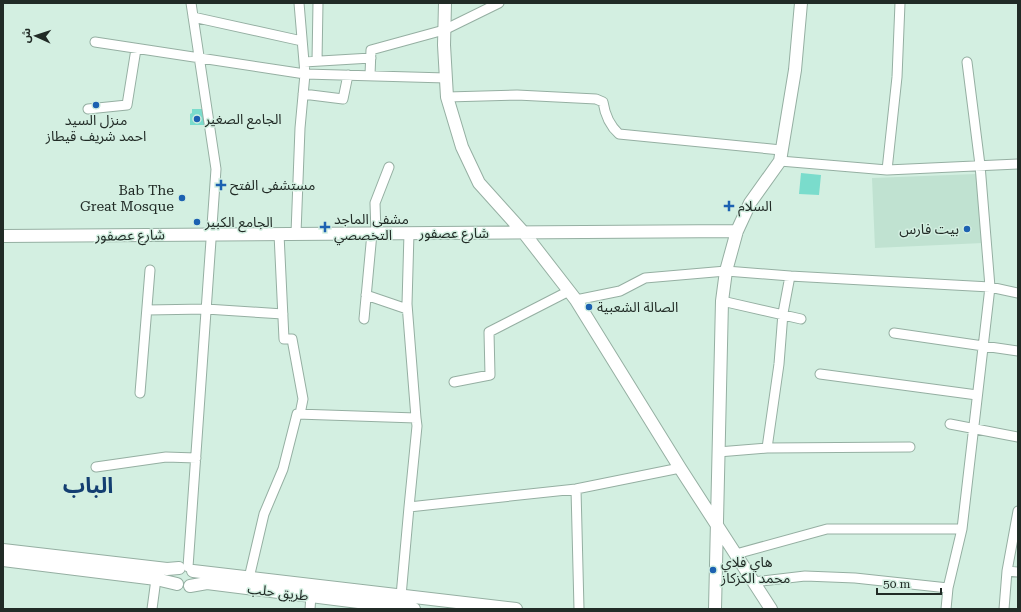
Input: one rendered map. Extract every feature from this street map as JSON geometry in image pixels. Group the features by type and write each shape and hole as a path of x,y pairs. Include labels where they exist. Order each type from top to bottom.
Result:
{"main road":[{"path":"445,3 444,30 447,97 462,147 479,182 524,233 573,295 680,468 770,609"},
{"path":"715,609 722,301 726,271 737,231 750,203 780,155 795,70 801,3"},
{"name":"شارع عصفور","path":"3,236 737,231"},
{"path":"3,550 167,569 187,568 249,578 516,609"},
{"path":"3,560 156,579 177,584 182,587 190,586 195,579 187,568"},
{"path":"177,584 174,576 187,568"},
{"name":"طريق حلب","path":"190,586 207,583 311,596 346,605 414,609"}],"street":[{"path":"187,568 216,169 191,3"},
{"path":"296,234 300,128 305,74 299,3"},
{"path":"317,61 318,3"},
{"path":"304,62 371,54 444,30 499,3"},
{"path":"887,170 897,77 900,3"},
{"path":"193,17 241,26 302,41"},
{"path":"95,42 305,74 446,78"},
{"path":"88,109 127,105 136,49"},
{"path":"370,76 371,54"},
{"path":"946,609 948,588 962,529 990,287 980,165 967,62"},
{"path":"303,94 342,99 348,75"},
{"path":"447,97 517,95 596,99 603,102 605,113 612,127 619,134 887,170 1018,164"},
{"path":"364,318 374,233 374,203 389,167"},
{"path":"401,596 417,426 407,309 409,233"},
{"path":"279,234 284,339 292,339 303,399 300,414"},
{"path":"140,393 150,270"},
{"path":"454,382 490,375 489,332 573,295 620,291 645,278 726,271 990,287 1018,293"},
{"path":"766,448 779,364 783,313 790,276"},
{"path":"366,295 407,309"},
{"path":"722,301 801,318"},
{"path":"147,310 206,309 283,314"},
{"path":"894,333 1018,351"},
{"path":"820,374 978,395"},
{"path":"249,578 264,514 283,469 297,414 416,418"},
{"path":"950,424 1018,436"},
{"path":"718,452 766,448 910,447"},
{"path":"96,467 166,457 196,458"},
{"path":"409,507 576,490 680,468"},
{"path":"576,490 579,609"},
{"path":"1004,609 1007,570 1018,511"},
{"path":"736,554 827,529 962,529"},
{"path":"1007,570 1018,572"},
{"path":"754,582 805,576 855,578 948,588"},
{"path":"152,609 156,579"},
{"path":"310,609 311,596"}],"shaded area":[{"path":"976,174 983,243 875,248 872,178"}],"building":[{"name":"الجامع الصغير","path":"192,109 202,109 205,125 190,125 190,114 192,113"},
{"path":"801,173 821,175 819,195 799,194"}],"place":[{"name":"منزل السيد احمد شريف قيطاز","path":"96,105"},
{"name":"الجامع الصغير","path":"197,119"},
{"name":"مستشفى الفتح","path":"221,185"},
{"name":"Bab The Great Mosque","path":"182,198"},
{"name":"السلام","path":"729,206"},
{"name":"الجامع الكبير","path":"197,222"},
{"name":"مشفى الماجد التخصصي","path":"325,227"},
{"name":"بيت فارس","path":"967,229"},
{"name":"الصالة الشعبية","path":"589,307"},
{"name":"هاي فلاي محمد الكزكاز","path":"713,570"}],"district":[{"name":"الباب","path":"88,485"}]}
